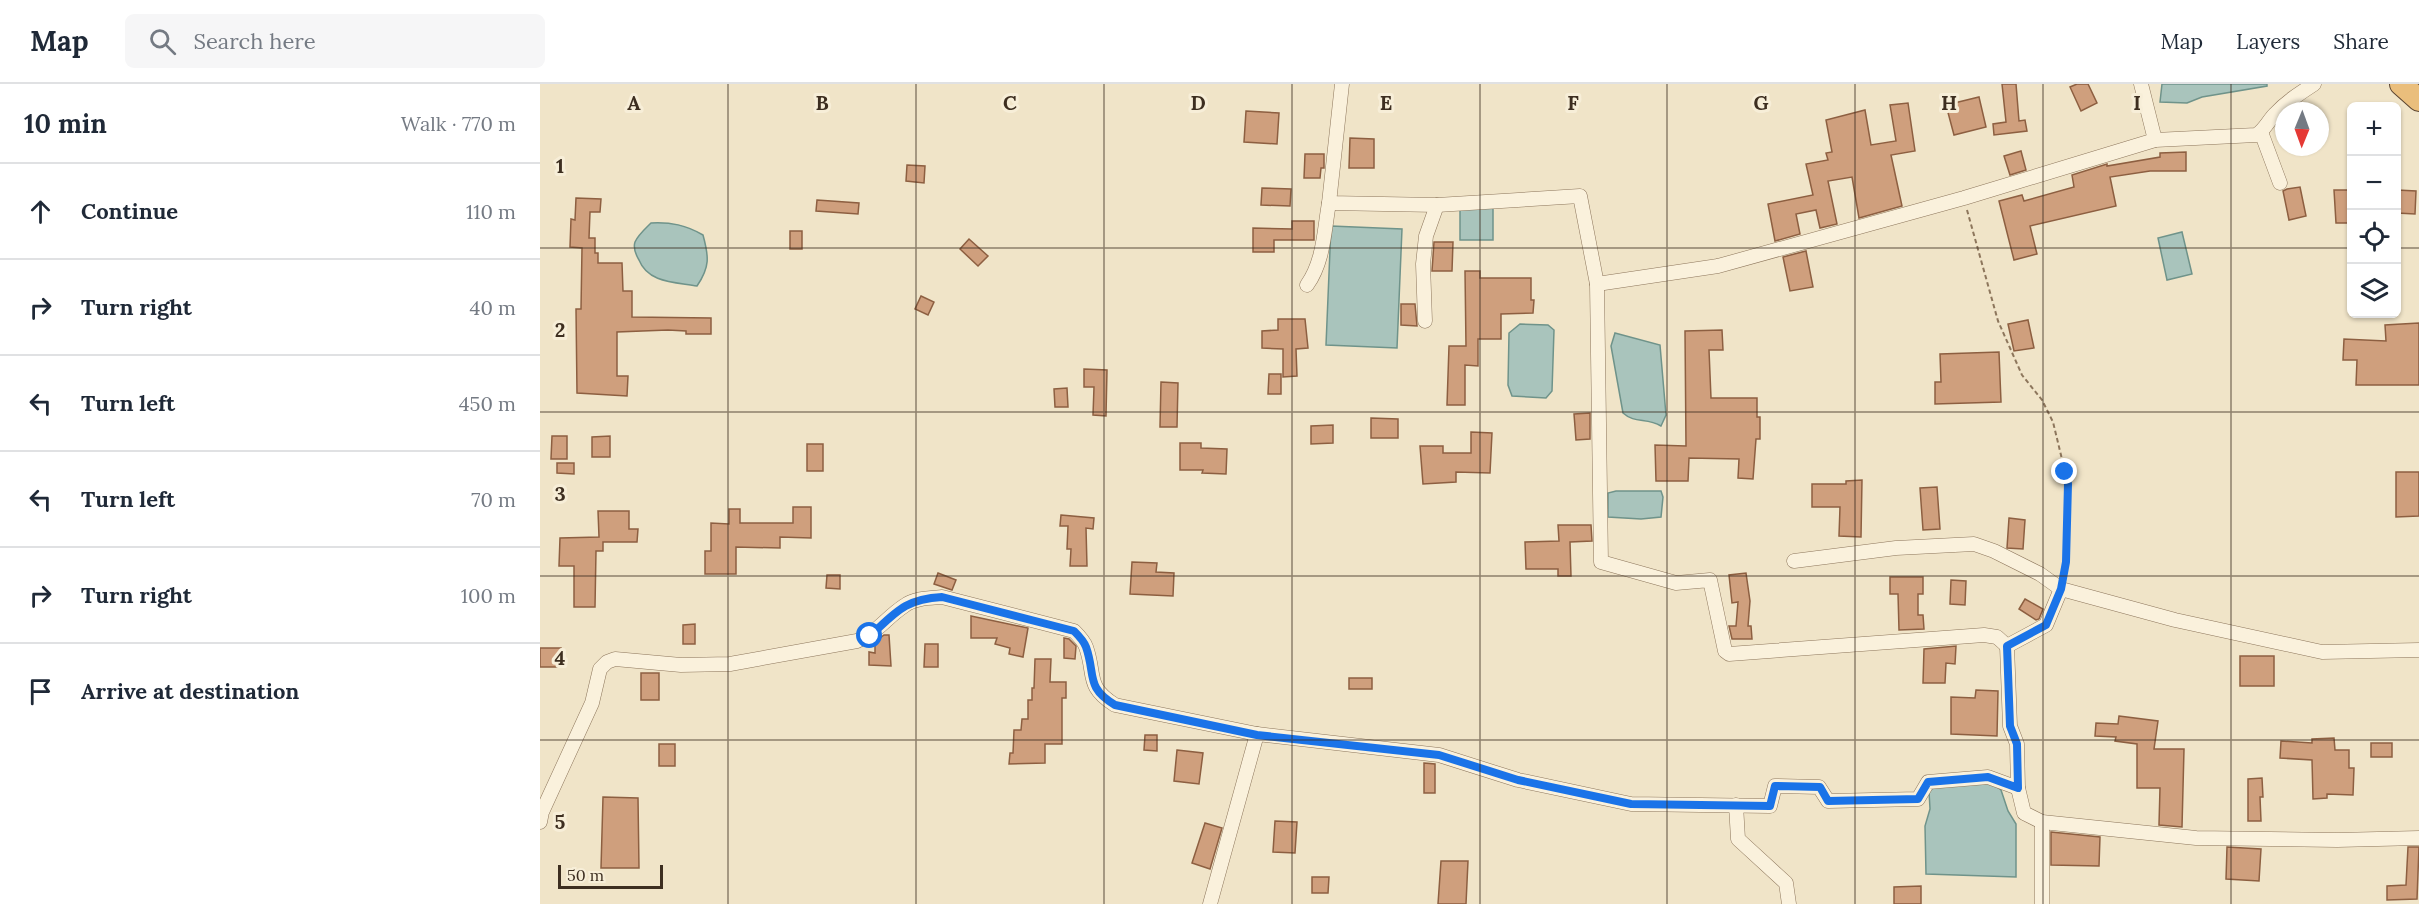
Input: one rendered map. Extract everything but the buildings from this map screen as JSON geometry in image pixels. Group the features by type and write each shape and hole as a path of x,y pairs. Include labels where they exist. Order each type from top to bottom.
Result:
{"highway":[{"path":"2401,84 2419,100"}],"street":[{"path":"1307,285 1315,274 1320,259 1329,203 1342,84"},
{"path":"2141,84 2155,140"},
{"path":"1597,284 1718,266 1964,198 2155,140 2250,137 2261,132 2274,114 2314,84"},
{"path":"2261,132 2280,183"},
{"path":"1329,203 1437,205 1580,196 1597,284 1601,562 1676,583 1710,580 1725,651 1729,654 1984,635 1997,637 2007,646 2010,726 2017,744 2018,788 2024,813 2042,822 2196,838 2337,840 2419,838"},
{"path":"1425,321 1422,264 1426,236 1437,205"},
{"path":"1794,561 1896,548 1974,544 1994,551 2040,574 2061,589 2175,620 2322,652 2419,650"},
{"path":"2007,646 2046,625 2061,589"},
{"path":"540,822 542,812 592,703 600,669 607,662 615,659 681,665 730,664 857,641 870,636 905,604 926,598 942,597 1074,631 1086,644 1093,683 1101,696 1115,705 1257,735 1439,755 1518,780 1631,804 1770,806 1775,786 1820,787 1828,801 1918,799 1928,782 1988,777 2018,788"},
{"path":"1210,904 1257,735"},
{"path":"1736,805 1738,839 1786,884 1789,904"},
{"path":"2042,822 2042,904"}],"path":[{"path":"1964,198 1998,321 2022,375 2042,400 2053,422 2068,484 2066,562 2061,589"}],"water":[{"path":"2162,84 2267,84 2267,86 2202,97 2187,103 2160,102"},
{"path":"1493,208 1493,240 1460,240 1460,209"},
{"path":"651,223 678,225 703,235 707,262 697,286 663,280 643,268 634,244"},
{"path":"1331,226 1402,229 1397,348 1326,345"},
{"path":"2182,232 2192,274 2167,280 2158,238"},
{"path":"1520,324 1548,325 1554,330 1552,391 1546,398 1512,396 1508,385 1509,333"},
{"path":"1615,333 1660,345 1666,415 1661,426 1632,418 1623,413 1611,346"},
{"path":"1661,491 1663,497 1661,517 1641,519 1608,517 1608,493"},
{"path":"1939,784 1993,784 2001,790 2008,811 2016,824 2016,877 1926,874 1925,826 1930,809 1929,791"}],"route":[{"path":"870,636 905,604 926,598 942,597 1074,631 1086,644 1093,683 1101,696 1115,705 1257,735 1439,755 1518,780 1631,804 1770,806 1775,786 1820,787 1828,801 1918,799 1928,782 1988,777 2018,788 2017,744 2010,726 2007,646 2046,625 2061,589 2066,562 2068,484 2065,472"}]}
